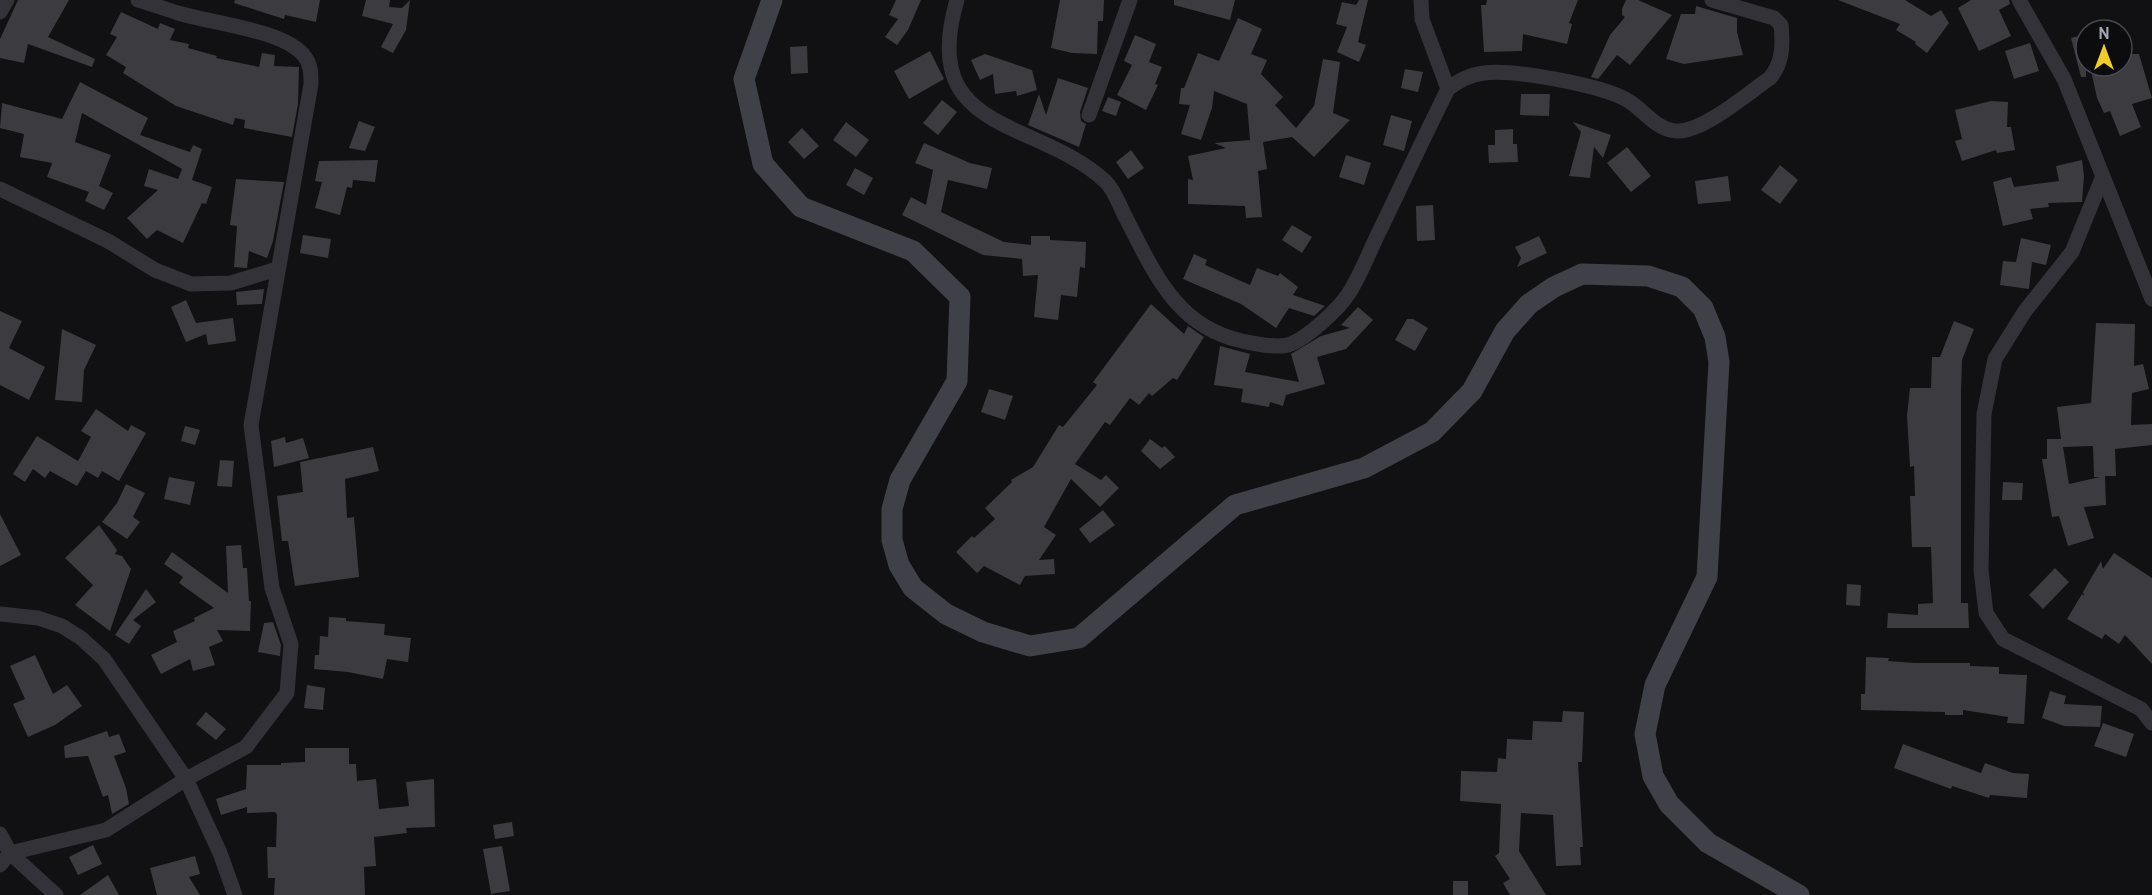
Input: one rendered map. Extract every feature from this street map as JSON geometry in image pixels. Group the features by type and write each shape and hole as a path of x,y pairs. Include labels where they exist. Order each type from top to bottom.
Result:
{"street":[{"path":"0,12 7,0"},
{"path":"5,859 106,830 186,779 246,747 287,693 291,644 272,588 251,425 311,84 310,68 305,56 293,46 272,37 178,14 138,0"},
{"path":"772,0 744,79 763,164 801,207 914,251 960,297 957,381 900,480 892,509 892,540 899,565 913,588 945,614 983,632 1030,646 1079,638 1235,505 1364,468 1432,432 1472,391 1505,331 1529,304 1554,286 1582,274 1613,274 1648,276 1682,287 1703,308 1716,337 1719,362 1707,577 1655,685 1645,734 1653,776 1669,804 1708,843 1799,895"},
{"path":"957,0 949,28 948,57 957,85 982,113 1086,166 1108,184 1161,284 1182,311 1218,336 1258,345 1290,345 1309,334 1348,295 1448,89 1463,77 1486,72 1529,75 1604,91 1627,100 1662,127 1677,132 1699,127 1770,78 1778,69 1781,56 1781,25 1774,18 1712,0"},
{"path":"1089,115 1130,0"},
{"path":"1421,0 1422,19 1448,89"},
{"path":"2019,0 2064,79 2152,299"},
{"path":"2103,176 2072,252 2025,311 1995,359 1984,414 1981,570 1986,613 2002,639 2141,709 2152,723"},
{"path":"0,189 108,241 155,270 191,284 231,283 278,269"},
{"path":"0,614 38,618 62,626 81,638 104,659 186,779 220,853 235,895"},
{"path":"0,834 5,859 56,895"}],"building":[{"path":"18,0 69,0 48,37 95,59 92,67 28,44 24,63 0,58 0,39"},
{"path":"235,0 320,0 316,22 285,15 284,19 234,3"},
{"path":"366,0 390,0 389,7 402,8 410,0 406,30 393,53 381,47 393,24 362,16"},
{"path":"896,0 921,0 908,30 897,45 885,37 898,19 889,15"},
{"path":"1060,0 1104,0 1103,21 1098,21 1097,54 1072,53 1051,48"},
{"path":"1174,0 1235,0 1230,20 1174,5"},
{"path":"1359,0 1368,0 1358,42 1366,45 1359,62 1337,52 1347,27 1336,24 1342,2 1356,5"},
{"path":"1487,0 1578,0 1569,23 1572,24 1567,44 1523,34 1522,51 1484,52 1481,5 1486,5"},
{"path":"1626,0 1638,0 1672,15 1630,65 1617,55 1598,79 1591,77 1610,35 1625,17 1622,15 1622,9"},
{"path":"1838,0 1905,0 1931,16 1941,10 1949,23 1927,53 1915,44 1916,42 1896,30 1900,24"},
{"path":"1971,0 2009,0 2010,4 1999,10 2011,36 1979,51 1958,8"},
{"path":"1696,6 1737,18 1737,32 1743,55 1684,64 1666,59 1681,14 1695,14"},
{"path":"121,12 158,29 160,23 175,29 170,40 189,44 188,48 217,56 216,58 259,67 262,53 275,55 274,66 299,67 298,104 292,137 244,128 245,120 235,118 233,125 176,106 123,73 126,67 106,55 117,37 110,34"},
{"path":"1238,18 1262,29 1251,54 1267,60 1261,74 1283,97 1275,105 1296,128 1314,106 1323,59 1340,62 1333,113 1350,120 1314,157 1292,137 1263,142 1267,169 1258,171 1262,217 1246,218 1245,206 1188,204 1188,179 1193,180 1188,156 1226,148 1214,143 1250,140 1247,104 1214,91 1212,108 1201,140 1181,134 1190,105 1179,104 1181,88 1184,88 1198,53 1219,61"},
{"path":"1135,35 1156,44 1149,62 1162,67 1155,84 1158,85 1146,110 1117,95 1132,65 1124,61"},
{"path":"2030,43 2039,71 2014,79 2005,51"},
{"path":"807,46 808,73 791,74 790,47"},
{"path":"930,51 944,79 909,99 894,71"},
{"path":"985,54 1032,70 1037,90 1017,96 1016,91 995,94 993,74 980,80 971,60"},
{"path":"2134,54 2139,54 2152,98 2132,104 2141,127 2120,136 2110,111 2104,113 2097,98 2093,78 2134,78"},
{"path":"1405,69 1423,72 1418,92 1401,88"},
{"path":"1058,78 1088,88 1080,112 1081,121 1086,124 1079,147 1028,125 1039,94 1046,115"},
{"path":"80,82 148,118 140,135 190,152 193,145 202,149 192,180 212,187 206,204 202,203 183,243 157,230 147,239 127,218 158,190 144,186 149,169 178,179 182,169 82,113 75,142 111,155 99,186 113,193 104,210 85,201 89,192 47,177 52,163 20,157 24,134 0,128 2,103 62,119"},
{"path":"1521,94 1550,94 1549,116 1520,115"},
{"path":"1108,97 1121,102 1116,116 1102,111"},
{"path":"942,100 957,112 938,135 923,123"},
{"path":"1991,101 2008,102 2007,127 2011,127 2015,150 1997,153 1996,150 1962,161 1955,141 1962,139 1955,110"},
{"path":"1391,115 1412,121 1404,151 1383,145"},
{"path":"359,121 375,127 365,151 349,148"},
{"path":"846,122 869,140 856,157 833,140"},
{"path":"1573,122 1611,135 1603,158 1594,147 1590,178 1569,176 1581,132"},
{"path":"802,128 819,146 804,159 788,142"},
{"path":"1513,129 1513,144 1517,144 1518,162 1489,163 1488,145 1495,145 1495,130"},
{"path":"924,143 970,163 992,168 987,189 948,180 941,212 1004,242 1031,245 1031,236 1050,236 1050,240 1086,242 1085,268 1080,267 1077,297 1061,295 1058,320 1034,317 1038,275 1023,276 1022,259 983,255 902,215 911,197 926,205 933,170 915,163"},
{"path":"1627,147 1651,176 1631,192 1607,163"},
{"path":"1131,150 1144,168 1128,179 1116,162"},
{"path":"1346,155 1371,163 1364,185 1339,177"},
{"path":"378,160 375,182 353,180 352,188 347,187 340,215 315,208 322,182 315,181 319,161"},
{"path":"2082,160 2084,176 2082,202 2048,203 2049,207 2030,209 2033,219 2003,226 1993,182 2011,177 2014,187 2059,181 2056,166"},
{"path":"1780,165 1798,180 1780,204 1761,190"},
{"path":"855,168 873,178 864,195 846,185"},
{"path":"1728,176 1731,201 1698,204 1695,181"},
{"path":"236,179 284,182 273,241 267,258 249,251 247,268 234,267 237,226 230,225"},
{"path":"1433,205 1435,240 1417,241 1416,206"},
{"path":"1292,225 1312,237 1302,253 1282,240"},
{"path":"303,235 331,239 328,258 300,253"},
{"path":"1539,236 1547,253 1517,267 1521,258 1515,247"},
{"path":"2021,238 2051,245 2046,265 2032,262 2029,289 2000,285 2003,261 2016,262"},
{"path":"1194,254 1207,260 1205,265 1250,285 1257,268 1278,276 1280,273 1298,287 1293,295 1325,306 1314,316 1289,308 1276,328 1241,304 1183,279"},
{"path":"264,289 262,304 237,305 236,292"},
{"path":"186,300 196,323 233,318 236,341 208,345 206,334 186,342 171,307"},
{"path":"1151,304 1184,334 1188,326 1204,337 1177,380 1173,378 1152,396 1149,393 1139,405 1130,398 1110,425 1105,422 1075,464 1101,480 1106,475 1119,488 1100,507 1071,479 1044,527 1056,535 1039,560 1054,559 1055,574 1025,576 1020,585 984,566 977,573 956,552 972,536 974,538 995,519 985,508 1012,482 1011,480 1033,467 1059,425 1063,427 1097,385 1093,382"},
{"path":"1358,307 1373,320 1346,349 1317,357 1325,384 1286,395 1283,406 1270,402 1269,407 1241,402 1243,389 1214,385 1220,346 1250,354 1245,372 1299,382 1291,354 1321,336 1350,328 1341,325"},
{"path":"0,311 22,321 9,348 45,367 29,400 0,385"},
{"path":"1407,319 1413,319 1428,328 1415,351 1395,340"},
{"path":"1954,321 1974,329 1962,360 1961,390 1961,603 1968,603 1969,628 1887,628 1888,613 1918,615 1918,604 1933,603 1931,547 1912,547 1910,496 1915,496 1914,466 1910,467 1907,415 1910,388 1931,388 1932,357 1940,357"},
{"path":"2096,323 2135,324 2134,366 2143,364 2149,389 2132,393 2131,425 2152,424 2152,445 2115,449 2116,476 2105,476 2106,505 2084,507 2094,538 2068,546 2059,516 2052,517 2042,459 2047,459 2047,439 2061,439 2057,407 2091,403","holes":["2093,446 2094,477 2100,477 2069,484 2063,447"]},
{"path":"62,329 96,345 84,370 82,402 55,400"},
{"path":"989,389 1013,396 1005,420 981,412"},
{"path":"96,409 128,431 131,425 146,433 119,481 102,471 98,478 86,471 77,486 50,471 45,478 33,469 25,482 13,474 37,436 78,461 91,437 81,431"},
{"path":"185,426 200,430 195,445 181,441"},
{"path":"285,437 286,443 303,438 309,458 274,467 271,441"},
{"path":"1150,439 1162,448 1165,446 1175,457 1160,469 1141,451"},
{"path":"373,447 379,471 345,479 347,518 354,517 359,577 295,586 288,541 282,541 277,496 303,492 300,462"},
{"path":"220,460 234,461 232,487 217,486"},
{"path":"169,477 195,482 190,505 164,499"},
{"path":"2003,482 2023,483 2022,500 2002,500"},
{"path":"126,484 145,493 133,517 140,522 127,539 102,522 117,503"},
{"path":"1103,510 1115,525 1090,543 1079,529"},
{"path":"0,514 21,555 0,566"},
{"path":"99,525 117,550 115,554 122,556 131,569 110,631 75,605 93,585 65,558"},
{"path":"241,545 243,568 247,568 249,601 251,601 250,631 217,630 223,641 209,647 215,665 193,671 190,659 161,674 151,655 177,642 173,631 195,621 194,618 214,608 179,583 183,577 164,564 172,552 228,593 226,546"},
{"path":"2114,553 2152,578 2152,664 2125,635 2119,644 2105,634 2102,639 2067,619 2082,594 2084,596 2083,592 2101,561 2103,569"},
{"path":"2055,568 2069,582 2043,609 2029,595"},
{"path":"1847,584 1861,585 1860,606 1846,605"},
{"path":"146,589 156,602 133,620 141,626 129,644 115,635"},
{"path":"329,617 346,618 346,621 385,624 384,635 411,638 408,662 387,659 383,679 348,672 314,669 315,655 319,655 320,636 328,637"},
{"path":"273,622 281,645 280,656 258,652 264,623"},
{"path":"35,655 53,694 67,685 82,706 55,725 28,737 13,704 25,699 10,666"},
{"path":"1866,657 1889,658 1888,661 1915,663 1970,663 1970,666 1999,667 1999,674 2027,675 2024,724 2007,723 2008,717 1963,710 1963,715 1945,715 1945,712 1861,710 1861,694 1865,694"},
{"path":"307,685 325,688 323,710 304,708"},
{"path":"2050,691 2066,696 2064,704 2102,706 2100,727 2064,726 2042,718"},
{"path":"1563,711 1584,712 1582,762 1578,762 1583,847 1580,847 1581,865 1556,866 1553,815 1521,813 1519,851 1546,895 1510,895 1503,883 1510,879 1495,856 1499,853 1501,804 1460,801 1461,771 1497,772 1498,758 1506,759 1507,739 1532,740 1533,721 1562,722"},
{"path":"206,712 226,729 216,740 196,724"},
{"path":"2103,723 2134,734 2126,757 2094,746"},
{"path":"107,731 109,737 119,734 126,752 114,756 126,788 129,804 112,814 108,795 103,797 88,756 65,758 64,746"},
{"path":"1903,744 1981,773 1985,763 2013,773 2029,774 2027,798 1990,795 1989,798 1952,786 1951,789 1894,768"},
{"path":"305,748 349,748 349,764 356,764 357,781 376,779 379,809 409,806 406,782 434,779 435,827 406,828 407,833 374,837 376,866 364,867 365,895 274,895 275,878 268,878 267,847 276,847 277,815 275,812 247,813 247,807 221,815 216,799 246,789 247,765 305,762"},
{"path":"512,822 514,836 495,839 493,825"},
{"path":"93,845 102,864 78,875 69,857"},
{"path":"502,846 510,891 491,894 483,849"},
{"path":"195,856 200,874 189,877 200,895 157,895 150,868"},
{"path":"108,875 119,895 80,895"},
{"path":"1453,881 1468,881 1468,895 1453,895"}]}
